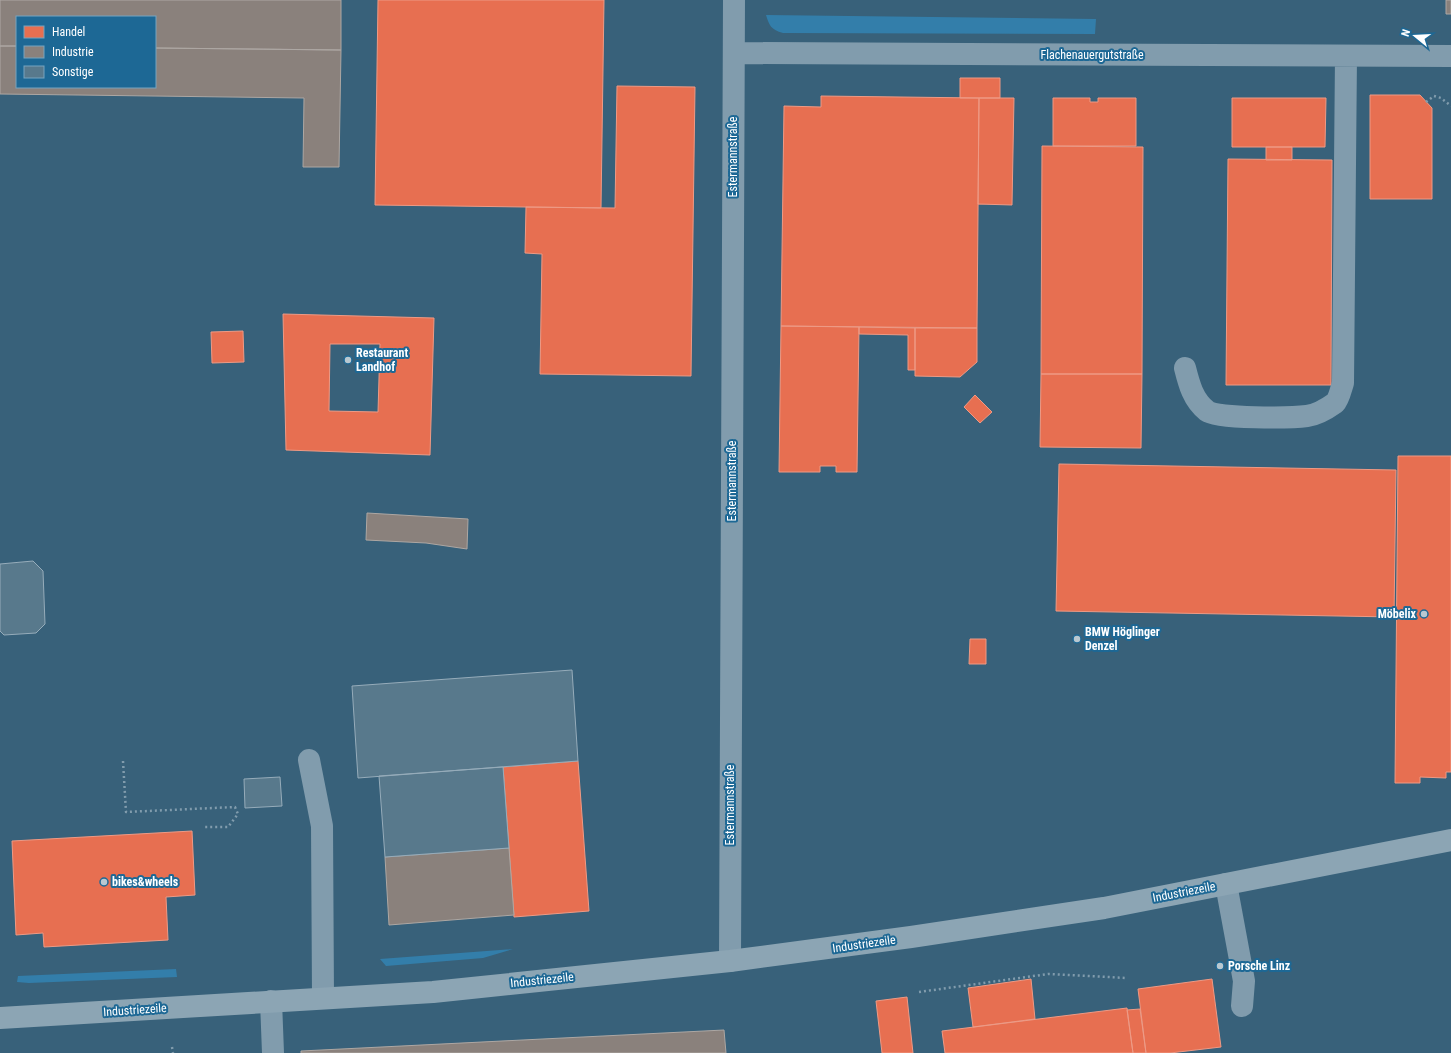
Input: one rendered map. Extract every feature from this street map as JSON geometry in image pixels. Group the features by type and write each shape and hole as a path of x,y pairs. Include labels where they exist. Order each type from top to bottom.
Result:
{"main road":[{"name":"Industriezeile","path":"0,1018 434,992 730,961 911,937 1104,908 1451,840"}],"street":[{"name":"Estermannstraße","path":"730,961 734,0"},
{"name":"Flachenauergutstraße","path":"734,53 1451,56"},
{"path":"1185,368 1190,388 1197,401 1208,412 1225,416 1309,416 1324,410 1336,402 1343,383 1346,56"},
{"path":"309,760 322,826 323,998"},
{"path":"1226,884 1248,1005"},
{"path":"271,1001 273,1053"}],"path":[{"path":"1426,102 1434,96 1441,98 1451,106"},
{"path":"123,761 126,812 234,807 238,814 228,827 205,827"},
{"path":"919,992 1048,974 1128,978"},
{"path":"172,1046 172,1053"}],"shaded area":[{"path":"766,15 1096,19 1095,34 783,33 771,27"},
{"path":"513,949 483,958 386,966 380,959"},
{"path":"176,969 177,977 29,983 17,982 18,976"}],"building: Handel":[{"path":"378,0 604,0 601,208 375,205"},
{"path":"960,78 1000,78 1000,98 960,98"},
{"path":"617,86 695,87 691,376 540,374 542,254 525,253 526,207 615,208"},
{"path":"1370,95 1420,95 1432,108 1432,199 1370,199"},
{"path":"821,96 979,98 977,328 781,326 784,106 821,107"},
{"path":"979,98 1014,98 1012,205 978,204"},
{"path":"1053,98 1090,98 1090,102 1098,102 1098,98 1136,98 1136,146 1053,146"},
{"path":"1232,98 1326,98 1325,147 1232,147"},
{"path":"1042,146 1143,147 1142,374 1041,374"},
{"path":"1266,147 1292,147 1292,160 1266,160"},
{"path":"1228,159 1332,160 1331,385 1226,385"},
{"path":"283,314 434,318 430,455 286,450","holes":["330,344 380,344 378,412 329,411"]},
{"path":"781,326 859,327 857,472 836,472 836,466 820,466 820,472 779,472"},
{"path":"859,327 915,328 915,370 908,370 908,335 859,334"},
{"path":"915,328 977,328 977,362 960,377 915,376"},
{"path":"243,331 244,362 212,363 211,332"},
{"path":"1041,374 1142,374 1141,448 1040,447"},
{"path":"975,395 992,412 980,423 964,407"},
{"name":"Möbelix","path":"1398,456 1451,456 1451,772 1446,772 1446,778 1420,777 1420,783 1395,783"},
{"path":"1059,464 1396,470 1394,617 1056,611"},
{"path":"970,639 986,639 986,664 969,664"},
{"path":"578,761 589,911 514,917 503,767"},
{"name":"bikes&wheels","path":"192,831 195,895 166,897 168,940 44,947 43,933 16,935 12,841"},
{"path":"1031,979 1035,1019 973,1027 968,988"},
{"path":"1212,979 1221,1047 1170,1053 1146,1053 1138,989"},
{"path":"907,997 913,1053 882,1053 876,1001"},
{"path":"1127,1008 1133,1053 945,1053 942,1031"},
{"path":"1140,1009 1146,1053 1133,1053 1127,1010"}],"building: Industrie":[{"path":"0,0 341,0 341,50 156,48 156,16 16,16 16,46 0,46"},
{"path":"1446,0 1451,0 1451,14 1446,14"},
{"path":"0,46 16,46 16,88 156,88 156,48 341,50 339,167 303,167 304,98 0,94"},
{"path":"367,513 468,519 467,549 426,543 366,540"},
{"path":"509,848 514,915 389,925 385,857"},
{"path":"724,1030 726,1053 301,1053 301,1051"}],"building: Sonstige":[{"path":"33,561 43,571 45,624 36,633 4,635 0,631 0,564"},
{"path":"572,670 578,761 358,778 352,686"},
{"path":"503,767 509,848 385,857 379,776"},
{"path":"280,777 282,806 245,808 244,779"}],"place":[{"name":"Restaurant Landhof","path":"348,360"},
{"name":"Möbelix","path":"1424,614"},
{"name":"BMW Höglinger Denzel","path":"1077,639"},
{"name":"bikes&wheels","path":"104,882"},
{"name":"Porsche Linz","path":"1220,966"}]}
